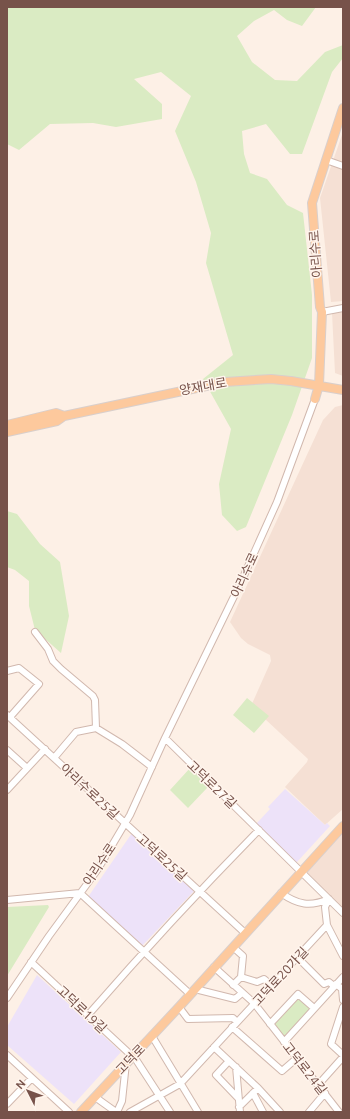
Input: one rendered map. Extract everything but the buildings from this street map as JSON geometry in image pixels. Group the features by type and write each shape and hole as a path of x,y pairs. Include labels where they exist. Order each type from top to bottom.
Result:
{"main road":[{"name":"아리수로","path":"315,399 320,385 322,312 320,307 317,279 312,203 343,108"},
{"name":"양재대로","path":"7,432 57,421 64,416 225,382 272,379 291,380 343,390"},
{"name":"양재대로","path":"7,425 56,413 64,416"},
{"name":"고덕로","path":"81,1112 180,1007 214,967 343,826"}],"street":[{"path":"326,160 343,166"},
{"path":"322,312 343,308"},
{"name":"아리수로","path":"7,998 98,869 125,823 241,582 276,502 315,399"},
{"path":"35,632 48,649 53,661 93,696 95,700 96,728 122,744 152,767"},
{"name":"아리수로25길","path":"7,671 19,668 39,684 8,716 125,823"},
{"name":"아리수로25길","path":"54,758 76,732 96,728"},
{"name":"고덕로27길","path":"165,738 343,913"},
{"path":"7,789 45,749"},
{"path":"7,750 27,768"},
{"name":"고덕로25길","path":"125,823 245,933"},
{"path":"199,891 259,830"},
{"name":"고덕로25길","path":"88,1015 199,891"},
{"path":"7,900 80,893 144,952 192,992 235,999 242,992"},
{"path":"282,893 292,901 308,905 320,903 329,899"},
{"path":"329,899 325,907 327,925 343,956"},
{"name":"고덕로20가길","path":"130,1112 180,1084 327,925"},
{"path":"233,947 243,956 241,977 234,985"},
{"path":"297,957 324,984 329,982 342,990 343,1000"},
{"name":"고덕로19길","path":"31,962 88,1015 131,1058 160,1095 170,1112"},
{"name":"고덕로24길","path":"214,967 254,1004 339,1112"},
{"path":"241,977 257,982 264,978 271,985"},
{"path":"284,1042 343,977"},
{"path":"270,1024 298,994 314,1008"},
{"path":"180,1007 188,1019 233,1018 235,1024 282,1071 297,1058"},
{"path":"318,1085 343,1056 331,1044 343,1007"},
{"path":"152,1036 198,1112"},
{"path":"214,1047 258,1088 280,1112"},
{"path":"7,1055 69,1112"},
{"path":"95,1097 117,1112 122,1101 131,1058"},
{"path":"229,1061 216,1075 238,1098"},
{"path":"236,1067 239,1110"},
{"path":"7,1104 32,1078"},
{"path":"239,1110 258,1088"},
{"path":"253,1093 262,1112"},
{"path":"309,1112 325,1094"}],"shaded area":[{"path":"343,132 343,301 331,302 320,198"},
{"path":"343,312 343,376 335,373 332,313"},
{"path":"343,405 343,809 325,825 285,787 308,759 251,706 271,661 270,655 248,644 241,638 230,622 323,420 335,407"},
{"path":"285,789 325,825 327,823 330,826 297,862 293,861 256,824 270,809 268,807"},
{"path":"343,830 343,909 305,872"},
{"path":"132,833 194,891 142,946 88,897"},
{"path":"37,975 121,1052 74,1104 7,1045 7,1027"}],"green space":[{"path":"7,7 316,7 302,26 287,20 274,10 254,21 237,36 252,62 275,80 297,81 325,52 343,45 343,58 332,72 302,154 290,154 266,124 242,131 244,154 250,173 267,179 287,205 303,213 312,295 312,358 292,415 246,527 237,531 222,515 219,484 231,429 203,379 233,355 206,263 211,233 196,182 175,131 191,96 161,72 134,79 162,104 162,119 116,127 93,123 50,124 19,150 7,144"},
{"path":"7,511 17,514 40,544 60,562 69,616 61,653 35,630 29,606 29,581 15,570 7,567"},
{"path":"247,698 269,716 254,733 233,715"},
{"path":"191,767 207,784 207,788 188,808 170,790"},
{"path":"48,905 49,907 7,976 7,907"},
{"path":"298,997 311,1009 283,1039 272,1025"}]}
